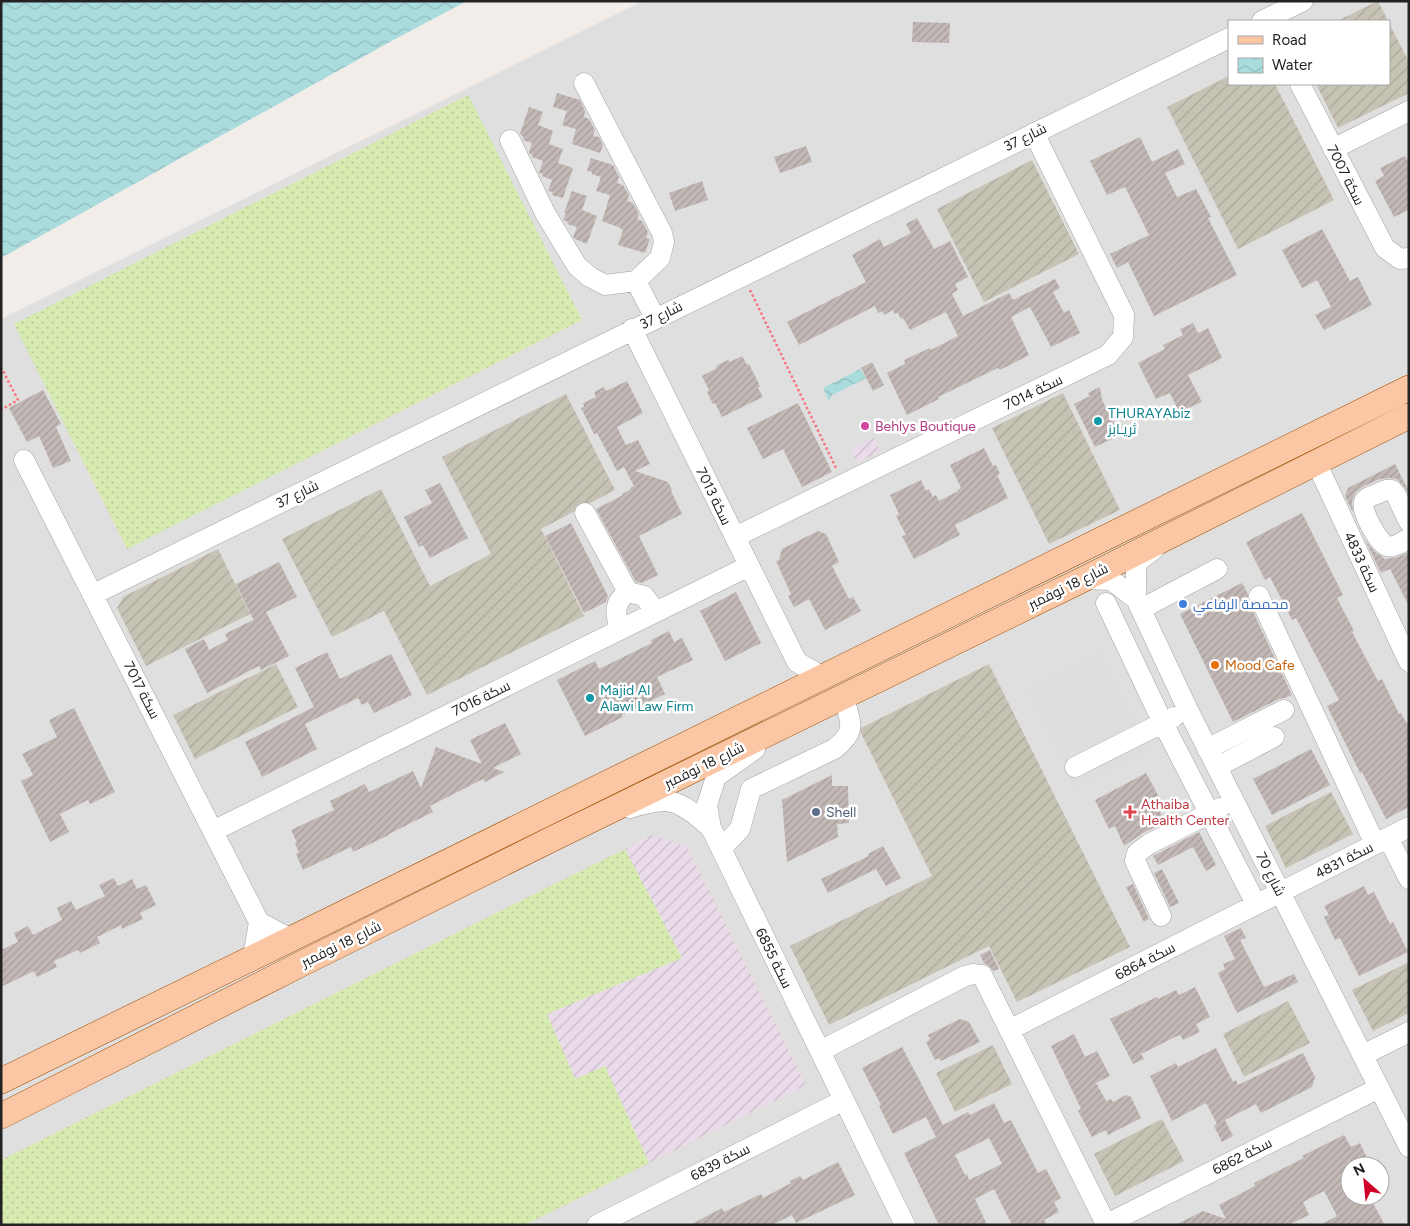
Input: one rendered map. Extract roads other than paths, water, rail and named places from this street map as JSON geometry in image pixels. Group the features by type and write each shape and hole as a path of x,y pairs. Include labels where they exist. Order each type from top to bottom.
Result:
{"main road":[{"name":"شارع 18 نوفمبر","path":"1,1081 1409,388"},
{"name":"شارع 18 نوفمبر","path":"1,1116 292,968 1084,579 1409,416"}],"street":[{"path":"1266,20 1303,1"},
{"name":"شارع 37","path":"94,594 1228,38"},
{"path":"510,140 545,213 577,266 590,277 605,285 636,281 660,258 664,242 662,233 584,82"},
{"name":"سكة 7007","path":"1301,85 1385,248 1404,258"},
{"path":"1333,149 1409,111"},
{"name":"سكة 7014","path":"735,538 1108,355 1122,336 1124,315 1034,133"},
{"path":"636,281 656,318"},
{"name":"سكة 7013","path":"632,330 797,662"},
{"name":"سكة 7017","path":"24,460 94,594 259,922"},
{"name":"سكة 4833","path":"1316,462 1349,535 1403,637 1409,662"},
{"path":"1409,522 1392,490 1386,489 1363,503 1363,509 1370,524 1382,543 1387,546 1395,546 1409,538"},
{"path":"585,513 628,592 644,596 656,612"},
{"path":"1349,535 1370,524"},
{"name":"شارع 70","path":"1173,534 1136,563 1139,604 1233,802 1409,1146"},
{"name":"سكة 7016","path":"213,831 749,566"},
{"path":"1139,604 1217,569"},
{"name":"شارع 70","path":"1084,579 1111,580 1139,604"},
{"path":"620,630 616,617 617,604 628,592"},
{"path":"1259,596 1382,841 1409,879"},
{"path":"1106,603 1163,723 1256,904"},
{"path":"790,693 797,662 823,677"},
{"path":"721,850 740,829 751,790 834,749 845,740 851,729 844,697"},
{"path":"1076,767 1188,710"},
{"path":"1207,749 1284,710"},
{"name":"سكة 6855","path":"796,720 716,777 707,805 710,828 905,1225"},
{"path":"1217,767 1274,737"},
{"path":"554,838 641,804 671,801 693,812 710,828"},
{"path":"1161,916 1135,861 1137,853 1149,844 1233,802"},
{"name":"سكة 4831","path":"1280,892 1409,828"},
{"name":"سكة 6864","path":"1009,1030 1280,892"},
{"path":"253,958 259,922 291,939"},
{"path":"820,1051 965,976 973,974 982,975 1105,1225"},
{"path":"1363,1055 1409,1032"},
{"name":"سكة 6862","path":"1105,1225 1379,1088"},
{"name":"سكة 6839","path":"597,1225 844,1100"}],"water":[{"path":"1,1 467,1 1,258"},
{"path":"860,369 866,378 832,395 829,401 823,388"}],"place":[{"name":"THURAYAbiz ثريـابز","path":"1098,421"},
{"name":"Behlys Boutique","path":"865,426"},
{"name":"محمصة الرفاعي","path":"1183,604"},
{"name":"Mood Cafe","path":"1215,665"},
{"name":"Majid Al Alawi Law Firm","path":"590,698"},
{"name":"Shell","path":"816,812"},
{"name":"Athaiba Health Center","path":"1130,812"}]}
